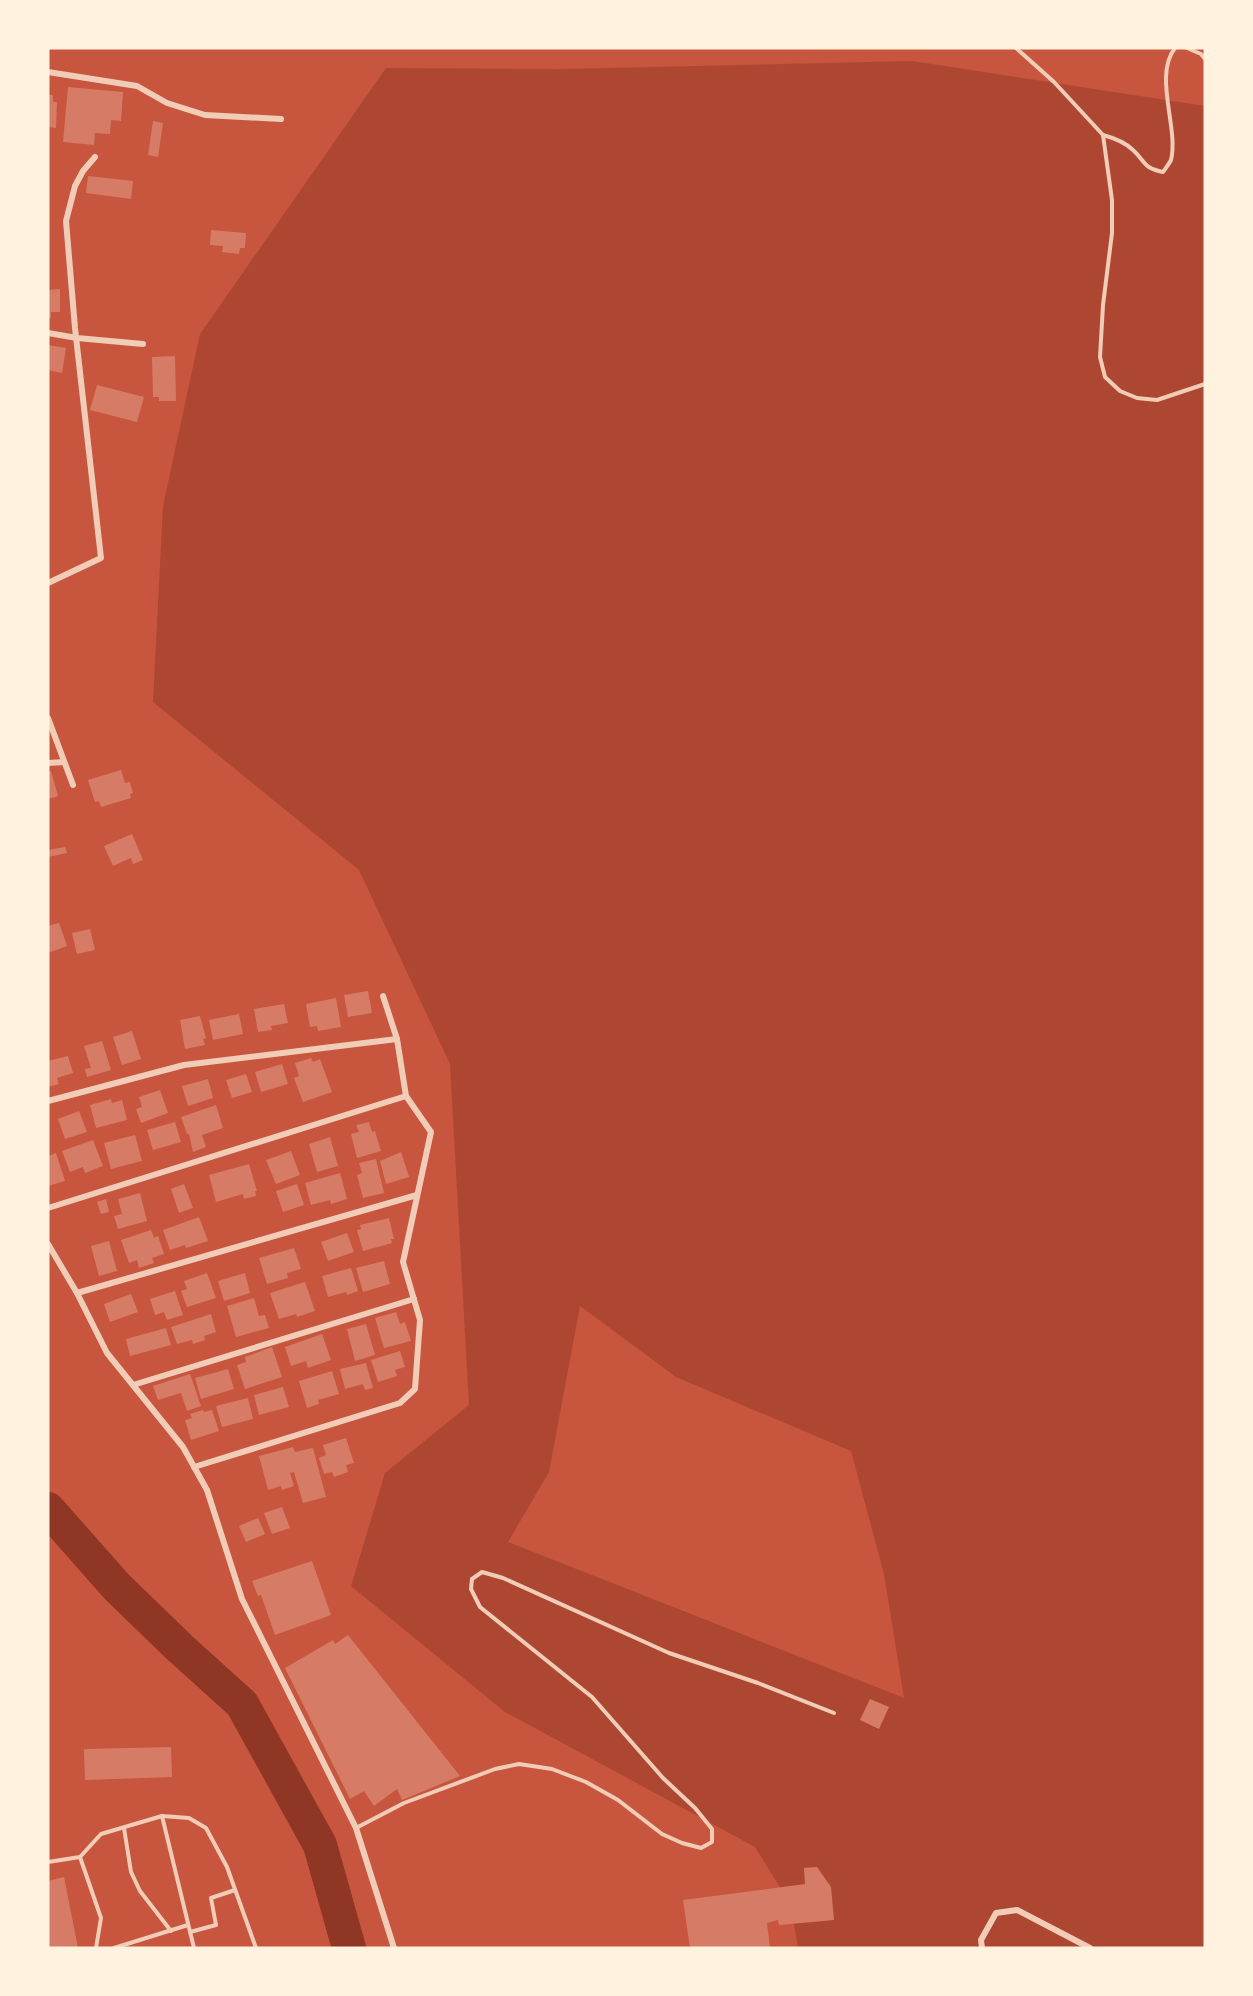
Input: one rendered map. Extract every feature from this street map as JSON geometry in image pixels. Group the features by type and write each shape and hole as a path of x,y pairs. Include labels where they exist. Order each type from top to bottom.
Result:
{"street":[{"path":"48,72 138,86 166,103 205,115 281,119"},
{"path":"48,583 101,558 66,221 75,186 83,171 95,157"},
{"path":"48,333 143,344"},
{"path":"48,718 73,785"},
{"path":"48,763 64,762"},
{"path":"194,1467 400,1403 415,1389 420,1320 403,1262 431,1132 406,1096 397,1039 383,996"},
{"path":"48,1101 184,1065 397,1039"},
{"path":"48,1208 406,1096"},
{"path":"77,1293 417,1195"},
{"path":"48,1244 77,1293 107,1353 183,1447 207,1490 242,1599 356,1828 394,1948"},
{"path":"133,1384 414,1299"},
{"path":"982,1948 981,1940 996,1913 1017,1910 1090,1948"}],"lane":[{"path":"1016,48 1054,82 1104,135 1119,140 1134,150 1143,164 1151,170 1163,172 1170,162 1172,143 1167,72 1168,56 1174,48"},
{"path":"1187,48 1201,54 1205,59"},
{"path":"1104,135 1112,211 1112,233 1103,305 1100,357 1105,377 1120,391 1137,398 1157,400 1205,384"},
{"path":"356,1828 404,1803 495,1769 519,1764 552,1769 586,1782 618,1800 662,1834 682,1844 701,1848 712,1842 712,1829 695,1808 663,1778 592,1697 480,1607 471,1589 472,1579 483,1572 503,1578 669,1653 758,1683 834,1713"},
{"path":"162,1816 194,1948"},
{"path":"48,1862 80,1857 101,1834 162,1816 189,1818 206,1828 227,1867 256,1948"},
{"path":"124,1828 131,1872 147,1902 171,1930"},
{"path":"80,1857 100,1918 96,1948"},
{"path":"190,1932 216,1925 211,1898 235,1890"},
{"path":"115,1948 188,1925"}],"shaded area":[{"path":"912,61 1205,106 1205,1948 798,1948 791,1905 755,1847 505,1712 351,1586 385,1473 469,1405 450,1064 359,870 153,702 163,506 200,334 386,68 562,69","holes":["580,1306 676,1377 851,1451 884,1574 904,1698 508,1542 549,1472"]}],"building":[{"path":"68,87 123,92 121,121 111,120 110,134 95,133 94,145 63,142"},
{"path":"48,95 53,95 53,102 57,102 56,128 48,127"},
{"path":"153,121 163,123 158,157 148,155"},
{"path":"88,176 133,181 131,199 86,193"},
{"path":"211,230 246,233 245,248 240,248 239,254 222,252 223,246 210,245"},
{"path":"60,289 60,312 51,312 51,318 48,318 48,290"},
{"path":"48,345 66,348 62,373 48,370"},
{"path":"175,356 176,401 159,401 159,397 153,397 152,357"},
{"path":"97,385 144,397 137,422 90,410"},
{"path":"121,770 125,783 130,782 133,793 130,794 131,798 101,807 99,801 95,802 88,780"},
{"path":"51,771 58,796 48,799 48,772"},
{"path":"132,834 143,860 133,864 131,858 113,866 104,846"},
{"path":"65,847 67,853 48,857 48,850"},
{"path":"59,923 67,946 48,953 48,926"},
{"path":"90,929 95,950 77,954 72,933"},
{"path":"368,991 372,1013 348,1017 344,995"},
{"path":"336,998 341,1027 318,1031 317,1026 310,1027 306,1004"},
{"path":"284,1004 288,1023 271,1026 272,1030 258,1032 254,1009"},
{"path":"239,1014 243,1034 213,1040 209,1020"},
{"path":"200,1016 206,1038 203,1039 205,1045 185,1049 180,1020"},
{"path":"132,1031 141,1059 122,1065 113,1037"},
{"path":"102,1041 111,1070 87,1077 85,1069 91,1068 84,1046"},
{"path":"68,1056 73,1073 57,1078 59,1084 48,1087 48,1061"},
{"path":"311,1058 313,1062 320,1059 332,1092 303,1102 294,1078 299,1076 295,1063"},
{"path":"282,1064 288,1084 261,1092 255,1072"},
{"path":"246,1074 252,1092 232,1098 226,1080"},
{"path":"208,1079 213,1098 188,1106 182,1086"},
{"path":"160,1090 168,1113 141,1123 136,1109 142,1107 139,1097"},
{"path":"111,1099 112,1103 122,1100 127,1120 96,1128 90,1105"},
{"path":"216,1105 223,1128 202,1135 206,1147 193,1152 189,1134 187,1134 181,1117"},
{"path":"79,1111 87,1132 65,1139 58,1119"},
{"path":"175,1122 181,1142 153,1150 147,1130"},
{"path":"369,1122 372,1132 375,1131 381,1151 357,1158 351,1134 359,1132 356,1125"},
{"path":"135,1135 142,1161 111,1169 104,1143"},
{"path":"330,1137 338,1166 317,1172 309,1144"},
{"path":"93,1140 103,1166 85,1173 83,1167 70,1172 62,1151"},
{"path":"291,1151 300,1175 276,1184 266,1160"},
{"path":"401,1152 409,1177 386,1184 380,1161"},
{"path":"56,1153 65,1181 48,1186 48,1156"},
{"path":"376,1159 384,1193 363,1198 357,1175 362,1173 359,1163"},
{"path":"249,1164 257,1191 255,1191 256,1196 244,1199 243,1194 216,1202 209,1175"},
{"path":"340,1173 347,1199 331,1204 330,1200 311,1205 305,1183"},
{"path":"184,1184 193,1208 179,1213 171,1189"},
{"path":"297,1184 304,1205 283,1212 276,1191"},
{"path":"140,1193 147,1221 118,1229 114,1216 122,1214 118,1199"},
{"path":"106,1199 109,1212 101,1214 97,1202"},
{"path":"199,1217 208,1241 170,1250 163,1230"},
{"path":"389,1218 394,1239 391,1239 392,1243 363,1251 357,1230 361,1229 360,1225"},
{"path":"151,1230 154,1238 158,1236 164,1254 152,1258 154,1263 139,1268 137,1260 129,1263 121,1240"},
{"path":"347,1233 354,1252 328,1261 321,1242"},
{"path":"109,1241 117,1271 99,1276 91,1246"},
{"path":"294,1248 301,1269 287,1273 288,1278 267,1284 259,1258"},
{"path":"384,1261 390,1284 363,1292 356,1268"},
{"path":"351,1268 358,1291 328,1297 322,1276"},
{"path":"207,1273 216,1298 187,1307 181,1291 187,1289 184,1281"},
{"path":"245,1273 250,1293 224,1301 218,1281"},
{"path":"305,1282 315,1311 297,1317 296,1314 279,1319 270,1293"},
{"path":"175,1291 183,1315 167,1320 164,1312 155,1315 150,1299"},
{"path":"131,1294 138,1312 110,1322 104,1304"},
{"path":"254,1298 259,1316 265,1315 269,1328 236,1337 227,1306"},
{"path":"396,1312 400,1324 405,1322 411,1341 384,1348 375,1318"},
{"path":"211,1314 216,1332 204,1336 205,1340 193,1344 192,1340 177,1344 171,1327"},
{"path":"366,1324 375,1355 355,1361 347,1329"},
{"path":"166,1328 171,1345 130,1356 126,1339"},
{"path":"322,1334 331,1360 308,1368 306,1361 291,1366 285,1347"},
{"path":"272,1347 282,1377 245,1389 237,1365 246,1362 245,1357"},
{"path":"400,1351 405,1367 395,1370 397,1376 378,1382 371,1360"},
{"path":"366,1363 373,1388 365,1390 363,1384 345,1389 340,1369"},
{"path":"228,1369 234,1389 201,1399 195,1378"},
{"path":"332,1371 339,1394 318,1400 319,1404 307,1408 299,1381"},
{"path":"190,1374 201,1406 187,1411 181,1393 158,1400 153,1386"},
{"path":"283,1387 289,1407 259,1415 254,1395"},
{"path":"248,1398 253,1419 222,1427 216,1406"},
{"path":"203,1410 204,1412 212,1410 219,1431 191,1440 185,1420 192,1418 190,1414"},
{"path":"346,1438 354,1463 346,1465 348,1472 334,1477 332,1472 324,1474 319,1458 326,1455 323,1445"},
{"path":"293,1447 295,1452 313,1448 326,1497 303,1503 294,1472 290,1473 294,1486 282,1490 281,1486 268,1490 259,1456"},
{"path":"282,1507 290,1528 272,1534 264,1513"},
{"path":"258,1518 265,1534 246,1542 239,1526"},
{"path":"312,1561 331,1615 275,1635 261,1595 258,1596 252,1581"},
{"path":"348,1635 460,1776 402,1800 397,1789 374,1806 364,1791 350,1799 285,1668 333,1640 335,1644"},
{"path":"870,1699 889,1707 879,1729 860,1720"},
{"path":"171,1747 172,1777 85,1780 84,1749"},
{"path":"817,1867 831,1887 834,1920 779,1925 778,1920 767,1923 770,1948 690,1948 683,1900 805,1884 804,1868"},
{"path":"64,1877 78,1948 48,1948 48,1881"}],"waterway":[{"path":"48,1509 117,1587 242,1704 320,1845 349,1948"}]}
